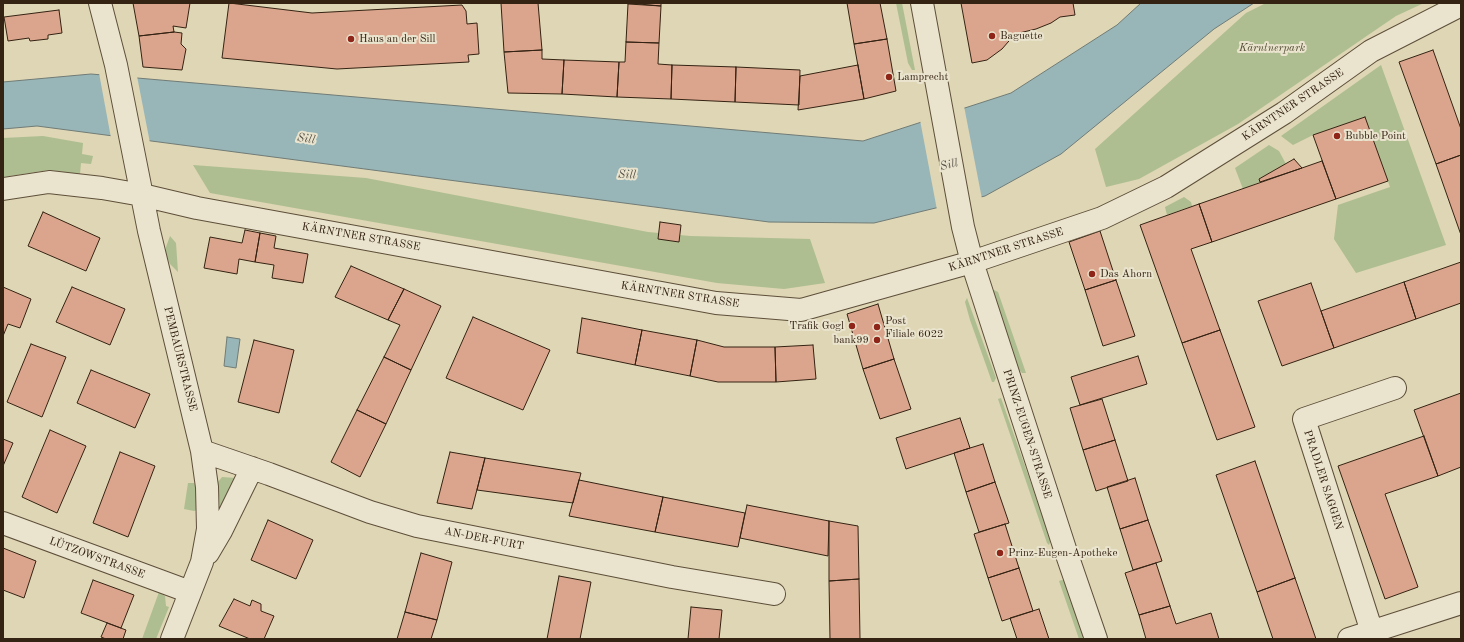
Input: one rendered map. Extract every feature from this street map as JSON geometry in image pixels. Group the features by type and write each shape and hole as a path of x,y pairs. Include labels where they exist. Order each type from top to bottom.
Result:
{"street":[{"name":"PEMBAURSTRASSE","path":"100,3 116,65 149,231 202,451 207,487 208,529 202,562"},
{"name":"PRINZ-EUGEN-STRASSE","path":"922,3 964,227 972,262 1065,549 1096,639"},
{"name":"KÄRNTNER STRASSE","path":"3,188 54,182 142,195 183,206 708,302 801,310 972,262 1102,218 1172,183 1284,114 1371,51 1461,5"},
{"name":"PRADLER SAGGEN","path":"1372,632 1304,419 1394,388"},
{"name":"AN-DER-FURT","path":"202,451 370,512 417,526 605,564 774,594"},
{"name":"PEMBAURSTRASSE","path":"172,639 202,562 221,531 252,468"},
{"name":"LÜTZOWSTRASSE","path":"3,523 190,592"},
{"path":"1349,639 1461,603"}],"green space":[{"path":"896,3 902,3 915,70 912,70 908,63"},
{"name":"Kärntnerpark","path":"1266,3 1424,3 1396,16 1238,124 1139,179 1106,187 1095,149 1246,13"},
{"path":"1381,65 1446,245 1356,273 1334,239 1338,205 1390,187 1365,117 1313,135 1293,145 1281,136"},
{"path":"43,136 83,143 82,154 93,156 91,164 81,163 80,174 49,170 3,177 3,138"},
{"path":"1269,145 1279,151 1286,164 1259,180 1260,182 1243,189 1235,168"},
{"path":"193,165 366,178 648,232 690,236 810,239 825,283 784,289 717,283 210,193"},
{"path":"1184,197 1191,202 1192,206 1167,215 1165,207"},
{"path":"170,236 176,243 178,272 170,264 166,256 166,247"},
{"path":"994,290 998,292 1026,373 1022,373 1018,369 995,300 993,293"},
{"path":"967,298 996,378 994,382 992,382 970,320 965,302"},
{"path":"1001,398 1051,540 1049,545 1047,543 998,399"},
{"path":"222,477 236,478 220,509 218,482"},
{"path":"188,483 194,483 197,489 197,510 194,511 184,509"},
{"path":"1059,581 1065,581 1084,636 1079,639"},
{"path":"159,592 165,596 166,606 169,607 156,639 142,639"}],"water":[{"name":"Sill","path":"1141,3 1254,3 1214,29 1061,154 985,196 874,223 769,222 37,126 3,129 3,82 91,74 863,141 1011,93 1117,25"},
{"path":"227,337 240,339 236,368 224,366"}],"pier":[{"path":"99,73 137,76 150,143 111,138"},
{"path":"964,106 982,199 937,210 920,120"}],"building":[{"path":"133,3 190,3 186,28 173,26 174,32 139,36"},
{"name":"Haus an der Sill","path":"229,3 312,13 462,5 466,11 467,24 477,23 479,54 468,55 469,62 337,69 222,58"},
{"path":"501,3 538,3 542,50 504,52"},
{"path":"628,3 661,3 661,6"},
{"path":"847,3 880,3 887,39 854,44"},
{"path":"961,3 1073,3 1075,15 1060,17 1051,23 1036,29 1015,34 1002,49 987,60 972,63"},
{"path":"628,4 661,6 659,43 626,42"},
{"path":"59,10 62,33 48,35 48,39 30,41 29,38 8,41 4,17"},
{"path":"174,32 182,33 181,44 186,49 182,70 143,67 139,36"},
{"path":"887,39 896,91 864,99 854,44"},
{"path":"626,42 659,43 658,64 672,65 671,99 617,97 619,62 625,62"},
{"path":"542,50 542,59 564,60 562,94 508,93 504,52"},
{"path":"1433,50 1461,129 1461,155 1436,164 1399,62"},
{"path":"564,60 619,62 617,97 562,94"},
{"path":"672,65 736,67 735,102 671,99"},
{"path":"858,65 864,99 798,110 800,76"},
{"path":"736,67 800,70 799,105 735,102"},
{"path":"1365,117 1388,181 1336,199 1313,135"},
{"path":"1461,155 1461,235 1436,164"},
{"path":"1294,159 1302,168 1260,182 1259,179"},
{"path":"1322,161 1336,199 1212,242 1199,204"},
{"path":"1199,204 1212,242 1191,249 1220,330 1182,343 1140,225"},
{"path":"43,212 100,238 86,271 28,246"},
{"path":"660,222 681,225 679,242 658,239"},
{"path":"245,230 260,233 255,262 239,259 237,274 204,268 210,237 242,243"},
{"path":"1100,231 1116,280 1085,290 1069,242"},
{"path":"260,233 276,236 274,248 308,254 303,283 272,278 274,265 255,262"},
{"path":"1461,262 1461,303 1416,319 1404,282"},
{"path":"351,266 404,289 388,320 335,297"},
{"path":"1116,280 1135,336 1103,346 1085,290"},
{"path":"1404,282 1416,319 1334,348 1321,311"},
{"path":"1311,283 1334,348 1282,366 1258,301"},
{"path":"3,287 31,299 20,328 8,324 3,336"},
{"path":"72,287 125,309 110,345 56,322"},
{"path":"404,289 441,306 411,370 384,357 400,325 388,320"},
{"path":"878,304 894,359 863,369 847,314"},
{"path":"473,317 550,350 523,410 446,378"},
{"path":"582,318 642,330 635,365 577,353"},
{"path":"642,330 697,340 690,376 635,365"},
{"path":"1220,330 1255,427 1217,440 1182,343"},
{"path":"254,340 294,350 279,413 238,402"},
{"path":"697,340 724,347 775,347 776,382 718,382 690,376"},
{"path":"31,344 66,357 42,417 7,402"},
{"path":"813,345 816,379 776,382 775,347"},
{"path":"1138,356 1147,384 1080,405 1071,377"},
{"path":"384,357 411,370 386,424 357,410"},
{"path":"894,359 911,409 880,419 863,369"},
{"path":"91,370 150,394 135,428 77,403"},
{"path":"1461,393 1461,467 1438,476 1414,410"},
{"path":"1102,399 1115,440 1083,450 1070,408"},
{"path":"357,410 386,424 360,477 331,462"},
{"path":"960,418 970,448 906,469 896,438"},
{"path":"50,430 86,446 57,513 22,497"},
{"path":"1424,436 1438,476 1385,494 1418,587 1385,599 1338,466"},
{"path":"3,439 13,443 3,466"},
{"path":"1115,440 1128,481 1096,491 1083,450"},
{"path":"983,444 995,482 966,492 954,453"},
{"path":"120,452 155,466 128,537 93,523"},
{"path":"450,452 485,458 472,509 437,503"},
{"path":"485,458 581,473 573,503 477,490"},
{"path":"1255,461 1295,578 1257,592 1216,475"},
{"path":"1135,478 1148,520 1120,529 1107,487"},
{"path":"579,480 663,497 655,532 569,516"},
{"path":"995,482 1009,523 979,532 966,492"},
{"path":"663,497 745,513 738,547 655,532"},
{"path":"747,505 829,521 828,556 740,538"},
{"path":"268,520 313,540 296,579 251,560"},
{"path":"1148,520 1162,561 1133,570 1120,529"},
{"path":"829,521 858,526 859,579 829,581"},
{"path":"1005,524 1019,568 988,578 974,534"},
{"path":"3,548 36,561 24,598 3,590"},
{"path":"421,553 452,562 437,620 405,612"},
{"path":"1156,563 1170,606 1139,615 1125,573"},
{"path":"1019,568 1033,611 1002,621 988,578"},
{"path":"559,576 591,582 580,639 547,639"},
{"path":"1295,578 1316,639 1273,639 1257,592"},
{"path":"859,579 860,639 830,639 829,581"},
{"path":"93,580 134,595 121,628 81,613"},
{"path":"234,599 250,606 252,600 261,604 261,611 274,616 264,639 250,639 219,626"},
{"path":"1170,606 1176,624 1211,613 1219,639 1146,639 1139,615"},
{"path":"691,607 722,610 719,639 688,639"},
{"path":"1039,609 1049,639 1017,639 1010,618"},
{"path":"405,612 437,620 431,639 397,639"},
{"path":"107,623 126,630 123,639 106,639 101,637"}],"place":[{"name":"Baguette","path":"992,36"},
{"name":"Haus an der Sill","path":"351,39"},
{"name":"Lamprecht","path":"889,77"},
{"name":"Bubble Point","path":"1337,136"},
{"name":"Das Ahorn","path":"1092,274"},
{"name":"Trafik Gogl","path":"852,326"},
{"name":"Post Filiale 6022","path":"877,327"},
{"name":"bank99","path":"877,340"},
{"name":"Prinz-Eugen-Apotheke","path":"1000,553"}]}
